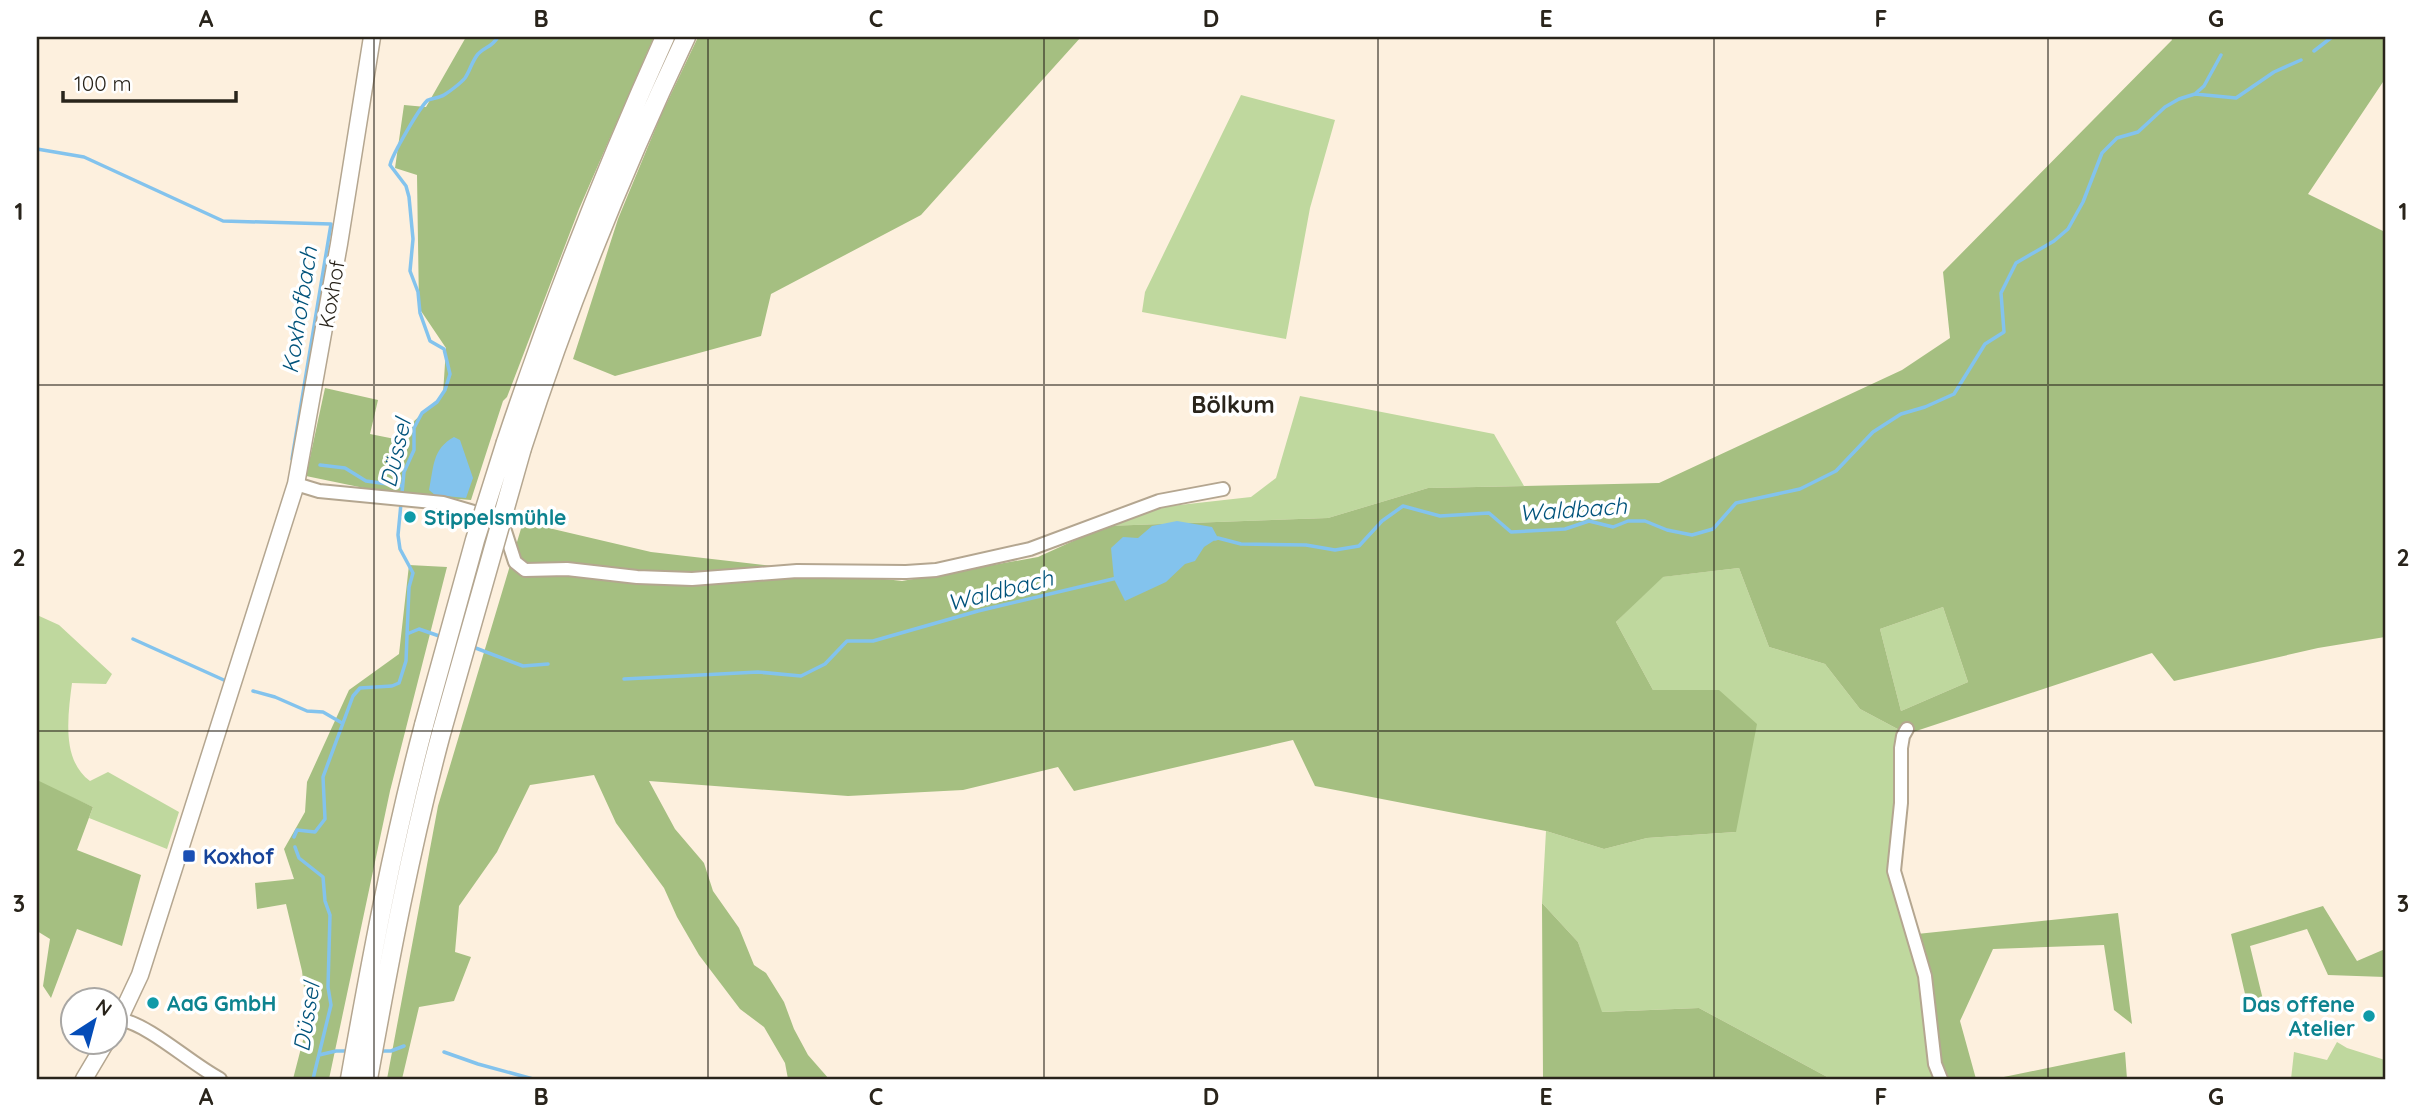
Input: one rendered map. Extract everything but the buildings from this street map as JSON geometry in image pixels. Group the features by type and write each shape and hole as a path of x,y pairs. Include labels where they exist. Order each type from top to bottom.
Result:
{"highway":[{"path":"368,1079 422,804 547,320 589,211 664,37"},
{"path":"350,1079 405,796 475,540 564,329 651,110 686,37"}],"main road":[{"name":"Koxhof","path":"130,996 140,975 296,484 340,244 373,37"},
{"path":"84,1079 98,1056"}],"street":[{"path":"296,484 319,491 443,503 493,519 505,531 521,569 567,569 692,579 797,571 936,570 1030,550 1159,502 1223,489"},
{"path":"1907,729 1900,748 1901,803 1894,871 1924,976 1935,1064 1941,1079"},
{"path":"130,1027 158,1038 184,1058 220,1079"}],"green space":[{"path":"466,37 654,37 579,209 507,397 503,401 471,500 393,494 306,476 325,388 378,400 370,434 395,439 443,394 446,348 419,308 417,175 395,168 404,105 426,107"},
{"path":"698,37 1081,37 921,215 771,294 761,336 615,376 573,359 618,219 661,115"},
{"path":"2171,37 2385,37 2385,79 2308,194 2385,232 2385,637 2318,648 2174,681 2152,653 1907,734 1860,709 1825,664 1769,647 1739,568 1663,577 1616,622 1653,690 1719,690 1757,724 1736,832 1647,838 1604,849 1546,831 1315,786 1293,740 1074,791 1058,767 963,790 848,796 649,781 675,829 704,863 713,891 739,928 754,965 766,973 784,1002 808,1055 829,1079 788,1079 785,1063 764,1027 740,1009 699,955 664,888 616,823 594,775 530,785 497,852 459,906 455,952 471,957 454,1001 419,1007 402,1079 387,1079 438,806 523,522 651,552 902,581 1038,557 1106,526 1328,518 1428,488 1659,483 1902,370 1950,338 1943,272 2172,40","holes":["1943,607 1968,682 1901,711 1880,629"]},
{"path":"1241,95 1335,120 1310,208 1286,339 1142,312 1145,292"},
{"path":"1300,396 1494,434 1524,486 1428,488 1328,518 1106,526 1108,513 1251,497 1276,478"},
{"path":"409,565 447,567 390,791 329,1079 293,1079 308,1021 302,971 286,904 257,909 255,883 294,879 284,849 305,812 307,782 349,690 399,654"},
{"path":"1739,568 1769,647 1825,664 1860,709 1907,734 1897,860 1945,1079 1831,1079 1699,1008 1601,1012 1578,942 1542,903 1546,831 1604,849 1647,838 1736,832 1719,690 1653,690 1616,622 1662,577"},
{"path":"1943,607 1968,682 1901,711 1880,629"},
{"path":"37,615 59,625 112,674 106,684 72,683 68,723 74,761 90,781 108,772 179,812 167,849 89,818 93,807 37,782"},
{"path":"37,780 93,807 77,850 141,875 122,946 77,929 51,998 43,986 50,939 37,931"},
{"path":"1542,903 1578,942 1602,1012 1699,1008 1831,1079 1543,1079"},
{"path":"2323,906 2357,961 2385,949 2385,977 2328,975 2307,929 2250,946 2265,1008 2249,1011 2231,934"},
{"path":"2118,913 2132,1024 2114,1010 2104,945 1993,949 1960,1021 1976,1079 1945,1079 1938,1060 1917,934"},
{"path":"2337,1042 2347,1048 2385,1060 2385,1079 2291,1079 2294,1052 2327,1060"},
{"path":"2125,1052 2127,1079 1994,1079"}],"water":[{"path":"454,437 460,440 473,478 466,498 435,495 429,490 438,453"},
{"path":"1177,521 1212,527 1218,538 1204,547 1195,561 1185,564 1166,582 1125,601 1114,579 1111,548 1123,537 1138,538 1152,526"}],"waterway":[{"name":"Düssel","path":"294,837 297,830 315,832 325,819 323,777 353,696 360,688 399,683 406,661 409,587 413,573 400,549 398,535 404,472 414,450 414,428 422,413 437,402 445,390 450,374 444,349 430,341 420,313 418,292 410,271 413,239 409,197 406,186 390,165 424,104 444,95 461,82 478,54 498,37"},
{"name":"Waldbach","path":"2314,51 2332,37"},
{"name":"Waldbach","path":"2196,93 2204,86 2221,55"},
{"name":"Waldbach","path":"1215,539 1241,544 1306,545 1335,550 1359,546 1382,521 1403,506 1440,516 1489,513 1511,532 1565,529 1589,521 1613,527 1628,521 1645,521 1667,530 1692,535 1713,529 1736,503 1800,489 1836,471 1873,432 1901,414 1954,394 1985,344 2004,332 2001,293 2016,263 2054,241 2068,229 2083,202 2102,153 2117,138 2138,132 2165,107 2179,99 2195,94 2236,98 2274,72 2301,60"},
{"name":"Koxhofbach","path":"37,149 84,157 223,221 331,224 292,459"},
{"name":"Koxhofbach","path":"320,465 345,468 366,481 402,486"},
{"name":"Waldbach","path":"624,679 758,672 801,676 825,664 847,641 873,641 978,611 1117,578"},
{"name":"Waldbach","path":"407,634 419,629 442,637"},
{"path":"133,639 226,681"},
{"name":"Waldbach","path":"473,647 523,666 548,664"},
{"path":"253,691 307,711 323,712 342,723"},
{"name":"Düssel","path":"295,847 299,858 323,877 325,901 330,915 328,987 331,1005 313,1079"},
{"path":"380,1051 391,1051 404,1046"},
{"path":"319,1055 351,1051"},
{"path":"444,1052 533,1079"}],"place":[{"name":"Stippelsmühle","path":"410,517"},
{"name":"Koxhof","path":"189,856"},
{"name":"AaG GmbH","path":"153,1003"},
{"name":"Das offene Atelier","path":"2369,1016"}],"district":[{"name":"Bölkum","path":"1233,404"}]}
